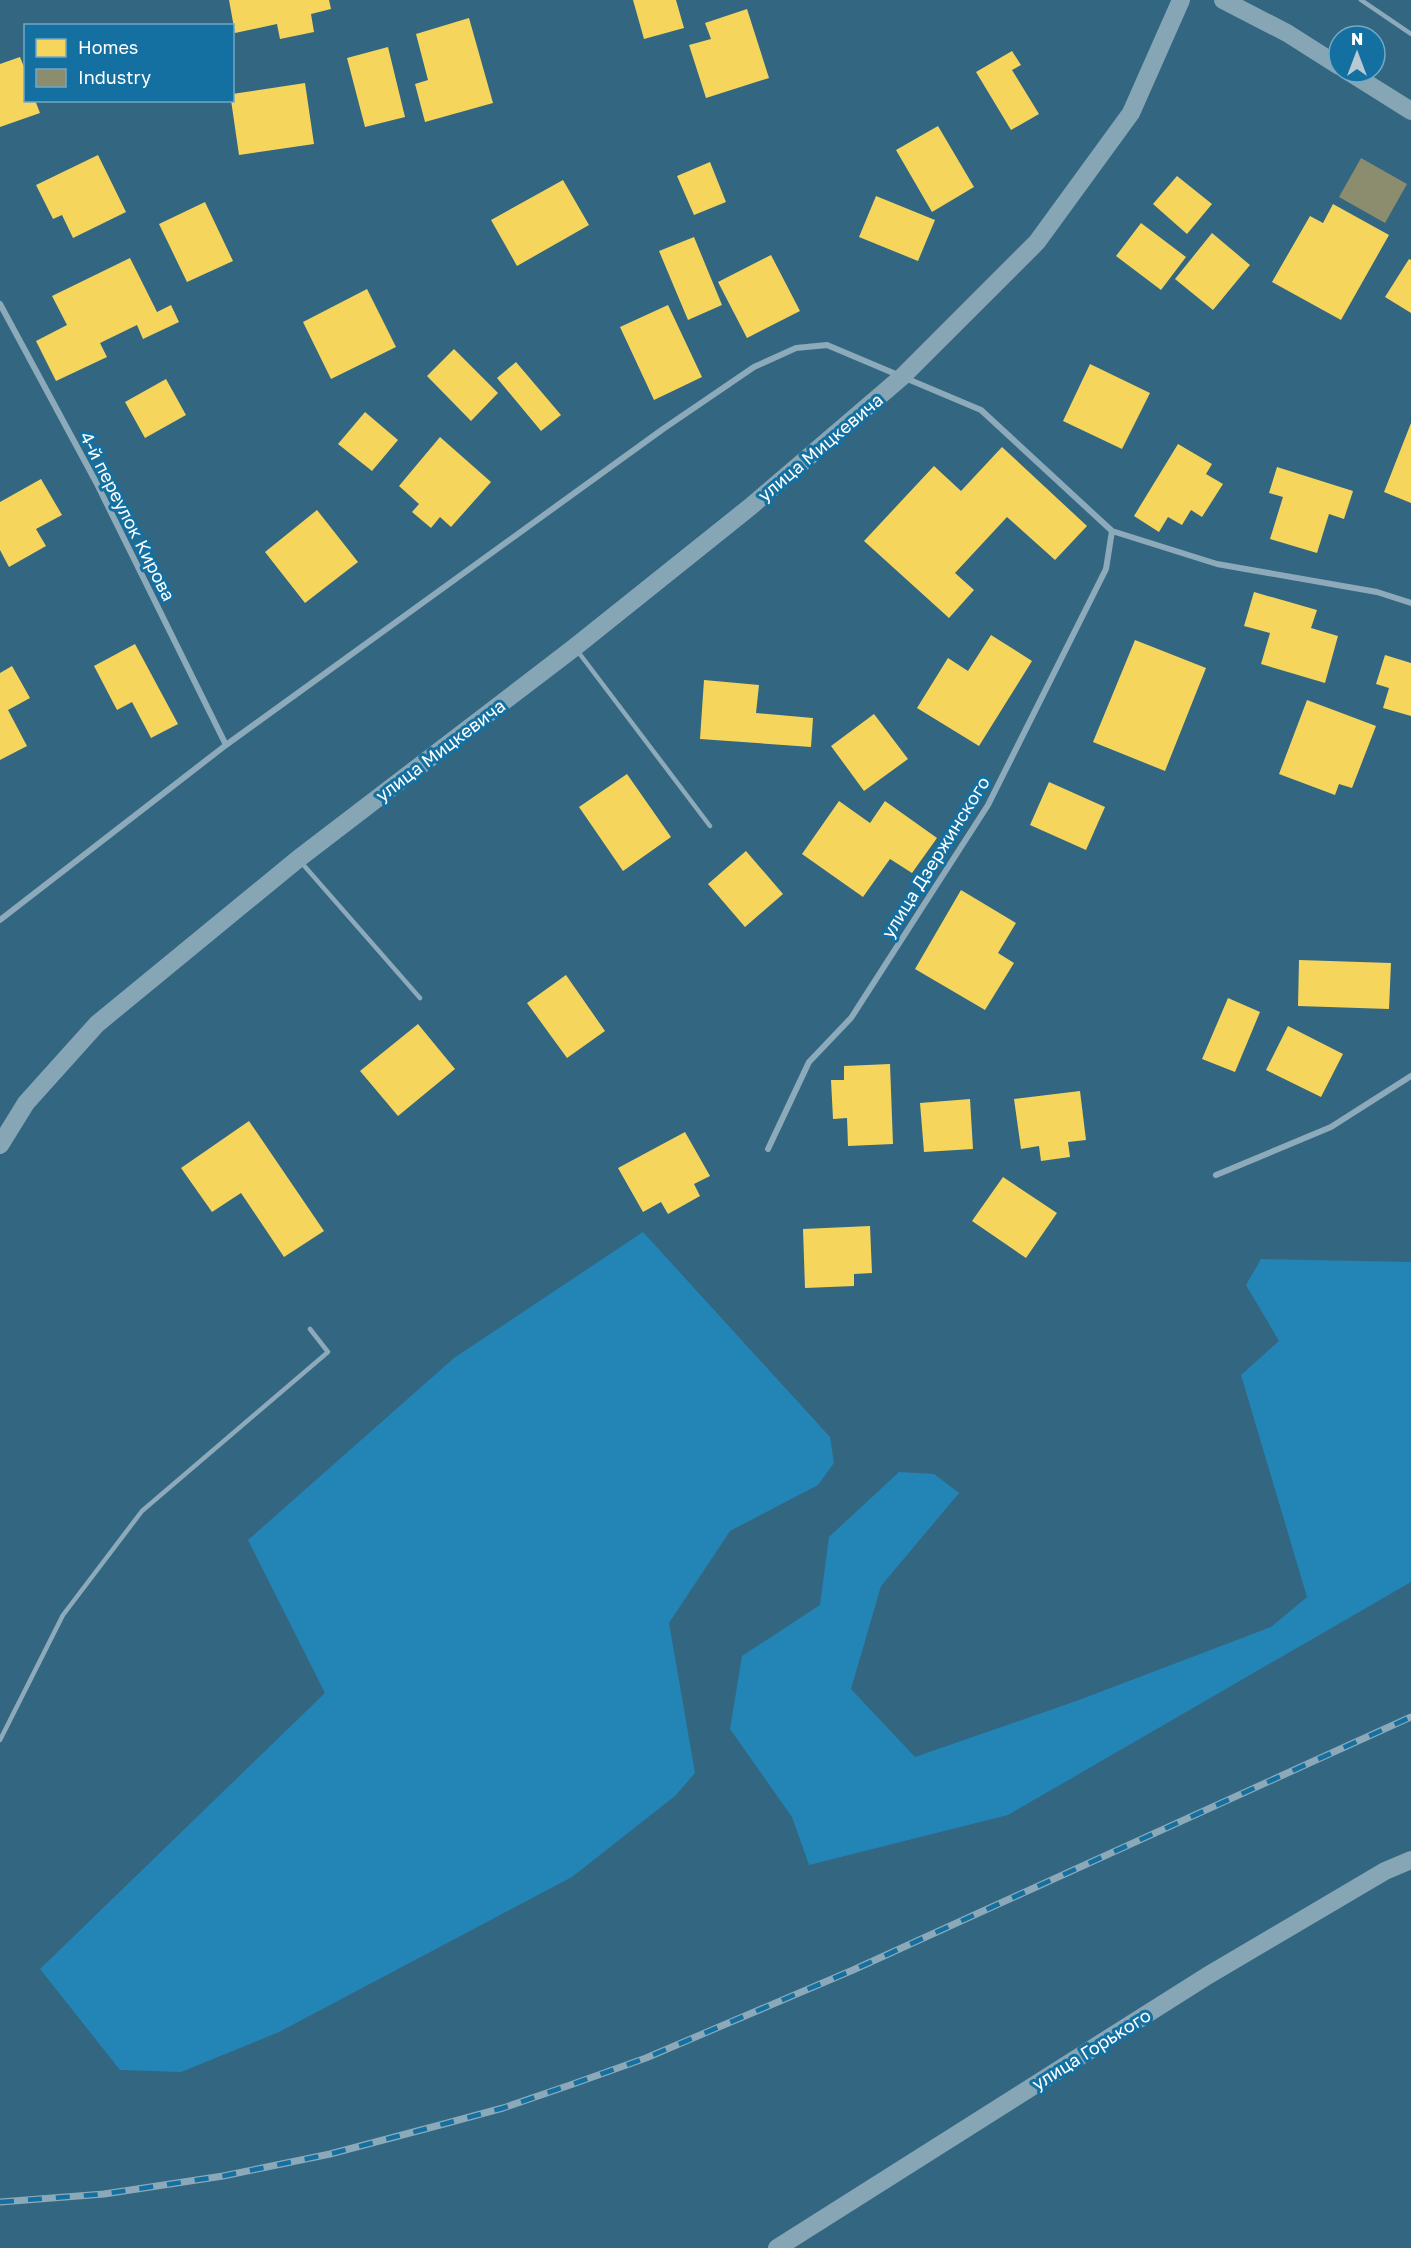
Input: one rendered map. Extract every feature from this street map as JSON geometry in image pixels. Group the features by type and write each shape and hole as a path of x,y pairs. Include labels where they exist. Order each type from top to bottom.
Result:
{"main road":[{"name":"улица Мицкевича","path":"0,1145 26,1103 97,1024 298,859 575,647 750,507 903,376 1037,242 1131,113 1181,0"},
{"path":"1223,0 1287,33 1327,58"},
{"path":"1368,84 1411,111"},
{"name":"улица Горького","path":"777,2248 1207,1976 1385,1871 1411,1860"}],"street":[{"name":"4-й переулок Кирова","path":"0,304 96,482 226,745"},
{"name":"улица Мицкевича","path":"0,920 226,745 663,429 754,367 796,348 827,345 903,376"},
{"path":"903,376 981,410 1112,531 1217,564 1377,592 1411,603"},
{"name":"улица Дзержинского","path":"768,1149 809,1062 851,1018 988,805 1106,569 1112,531"},
{"path":"1216,1175 1331,1127 1411,1076"}],"lane":[{"path":"1361,0 1411,34"},
{"path":"575,647 710,826"},
{"path":"298,859 420,998"},
{"path":"0,1740 63,1615 142,1511 328,1352 310,1329"}],"shaded area":[{"path":"643,1232 830,1437 834,1463 818,1485 730,1531 669,1623 695,1773 675,1796 572,1877 279,2032 181,2072 120,2070 40,1969 325,1693 248,1540 454,1358"},
{"path":"1261,1259 1411,1262 1411,1582 1008,1815 809,1865 792,1817 730,1729 742,1656 820,1605 829,1537 899,1472 934,1474 959,1493 881,1586 851,1689 915,1757 1079,1700 1271,1627 1307,1597 1241,1375 1279,1341 1246,1285"}],"building: Homes":[{"path":"229,0 329,0 331,9 311,14 314,32 280,39 277,24 235,33"},
{"path":"633,0 676,0 684,28 644,39"},
{"path":"747,9 769,78 706,98 689,45 711,39 705,23"},
{"path":"469,18 493,103 425,122 415,84 428,80 416,34"},
{"path":"388,47 405,117 365,127 347,58"},
{"path":"1012,51 1021,65 1012,70 1039,114 1011,130 976,72"},
{"path":"20,57 24,67 24,102 36,102 40,113 0,127 0,64"},
{"path":"305,83 314,144 239,155 231,102 234,102 234,94"},
{"path":"938,126 974,187 932,212 896,150"},
{"path":"98,155 126,212 73,238 62,215 53,219 36,185"},
{"path":"710,162 726,202 694,215 677,176"},
{"path":"1177,176 1212,204 1187,234 1153,204"},
{"path":"563,180 589,225 517,266 491,220"},
{"path":"876,196 935,220 918,261 859,237"},
{"path":"205,202 233,261 187,282 159,224"},
{"path":"1333,204 1389,235 1341,320 1272,282 1310,216 1323,223"},
{"path":"1141,223 1186,257 1161,290 1116,256"},
{"path":"1212,233 1250,265 1213,310 1175,279"},
{"path":"694,237 722,305 688,320 659,251"},
{"path":"771,255 800,311 747,338 718,282"},
{"path":"130,258 157,312 171,305 179,322 143,339 137,325 100,343 107,357 56,381 36,341 67,325 52,296"},
{"path":"1409,259 1411,260 1411,313 1385,297"},
{"path":"367,289 396,347 331,379 303,322"},
{"path":"668,305 702,377 654,400 620,327"},
{"path":"454,349 498,393 471,421 427,376"},
{"path":"516,362 561,415 541,431 497,378"},
{"path":"1090,364 1150,393 1122,449 1063,421"},
{"path":"166,379 186,415 145,438 125,402"},
{"path":"365,412 398,440 372,471 338,444"},
{"path":"1411,423 1411,503 1384,492"},
{"path":"440,437 491,482 451,527 440,517 431,528 412,512 419,504 399,486"},
{"path":"1178,444 1212,464 1206,474 1223,484 1202,517 1191,510 1182,525 1168,517 1159,532 1134,516"},
{"path":"1002,447 1087,526 1055,560 1007,517 955,573 974,590 949,618 864,541 934,466 961,491"},
{"path":"1277,467 1353,491 1344,519 1329,514 1317,553 1270,539 1283,497 1269,493"},
{"path":"41,479 62,515 36,529 46,546 9,567 0,550 0,502"},
{"path":"317,510 358,562 305,603 265,552"},
{"path":"1254,592 1317,610 1311,628 1338,636 1325,683 1261,664 1270,633 1244,626"},
{"path":"991,635 1032,661 979,746 917,708 948,658 968,671"},
{"path":"1135,640 1206,668 1165,771 1093,742"},
{"path":"135,644 178,724 151,738 132,702 117,710 94,666"},
{"path":"1385,655 1411,663 1411,716 1383,708 1389,688 1376,684"},
{"path":"12,666 30,698 8,710 27,746 0,760 0,673"},
{"path":"704,680 759,685 756,713 813,718 811,747 700,739"},
{"path":"1307,700 1376,726 1352,788 1339,784 1335,795 1279,774"},
{"path":"874,714 908,759 864,791 831,746"},
{"path":"627,774 671,837 623,871 579,807"},
{"path":"1049,782 1105,807 1086,850 1030,825"},
{"path":"839,801 870,823 885,801 937,838 912,873 890,859 863,897 802,854"},
{"path":"746,851 783,894 745,927 708,884"},
{"path":"961,890 1016,923 998,953 1014,963 985,1010 915,969"},
{"path":"1299,960 1391,963 1389,1009 1298,1006"},
{"path":"566,975 605,1031 567,1058 527,1003"},
{"path":"1228,998 1260,1012 1235,1072 1202,1059"},
{"path":"418,1024 455,1069 398,1116 360,1071"},
{"path":"1288,1026 1343,1054 1321,1097 1266,1070"},
{"path":"890,1064 893,1144 848,1146 847,1118 833,1119 831,1080 844,1080 844,1066"},
{"path":"1080,1091 1086,1140 1068,1142 1070,1157 1041,1161 1039,1146 1021,1149 1014,1099"},
{"path":"970,1099 973,1149 924,1152 920,1103"},
{"path":"249,1121 324,1231 284,1257 241,1193 212,1212 181,1168"},
{"path":"685,1132 710,1176 694,1184 700,1196 668,1214 661,1202 643,1212 618,1168"},
{"path":"1003,1177 1057,1213 1026,1258 972,1221"},
{"path":"870,1226 872,1273 854,1274 854,1286 805,1288 803,1229"}],"building: Industry":[{"path":"1361,158 1407,184 1385,223 1339,197"}],"railway":[{"path":"0,2202 104,2194 223,2176 330,2154 503,2108 573,2084 646,2058 853,1970 1411,1717"}]}
